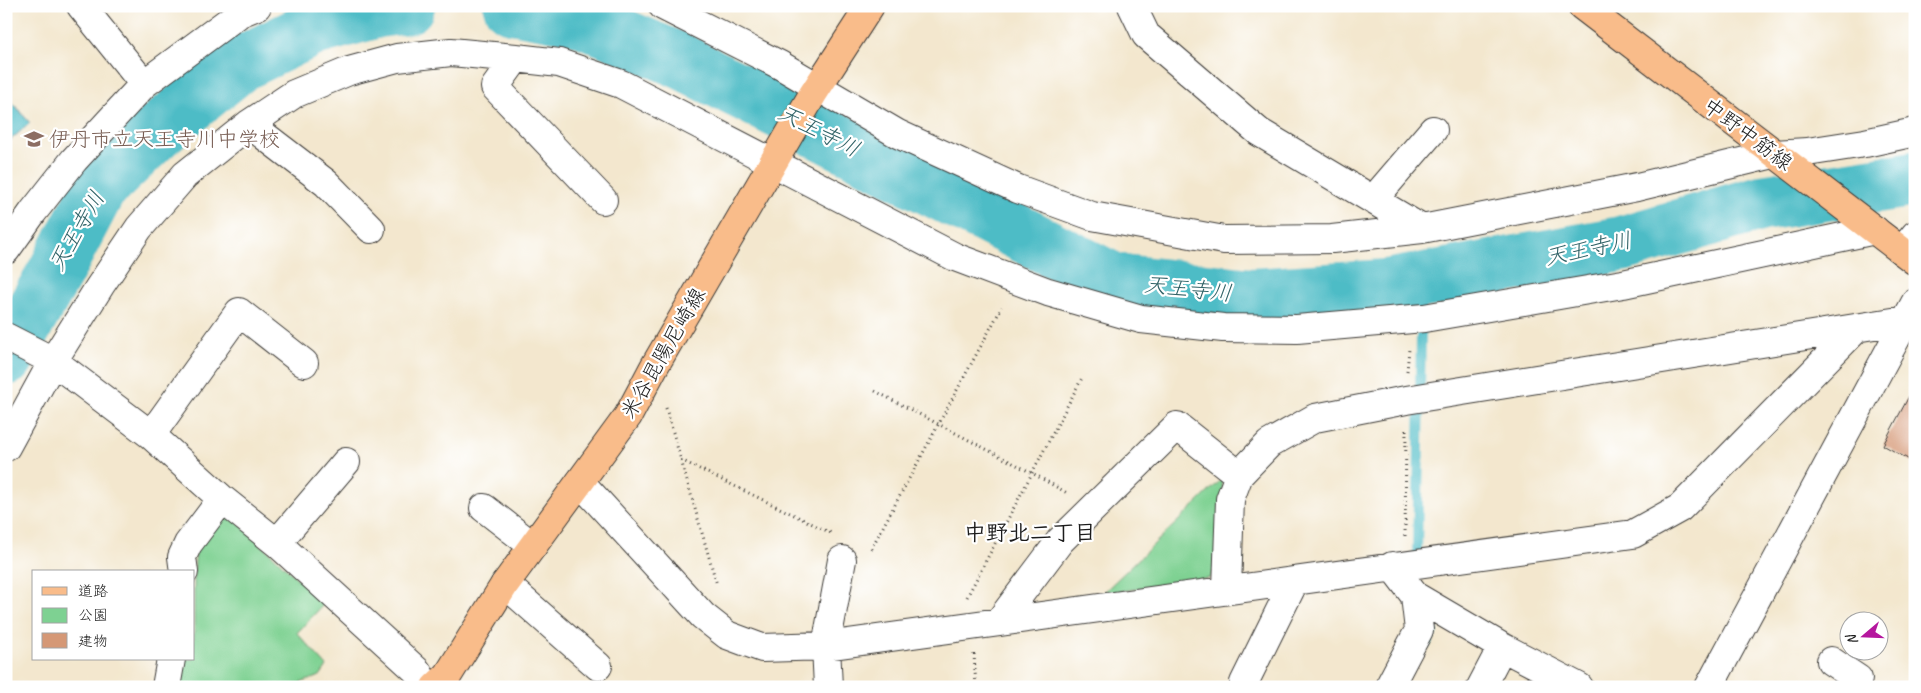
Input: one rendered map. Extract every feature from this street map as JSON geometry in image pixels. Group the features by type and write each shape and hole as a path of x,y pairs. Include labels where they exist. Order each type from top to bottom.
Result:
{"main road":[{"name":"米谷昆陽尼崎線","path":"435,687 448,675 505,584 628,416 654,367 815,90 870,6"},
{"name":"中野中筋線","path":"1582,6 1868,225 1910,249"}],"street":[{"path":"81,6 144,84"},
{"path":"663,6 780,65 815,90 898,134 1018,189 1092,216 1224,240 1332,239 1422,229 1915,132"},
{"path":"1132,6 1146,35 1259,132 1422,229"},
{"path":"6,250 74,160 144,84 246,8"},
{"path":"6,447 47,358 140,228 185,175 249,124 294,94 349,71 397,58 451,52 516,58 559,63 621,84 777,155 955,257 1048,292 1141,319 1223,328 1297,329 1416,318 1623,284 1868,225"},
{"path":"516,58 495,87 603,200"},
{"path":"249,124 326,183 371,229"},
{"path":"1373,200 1433,130"},
{"path":"1227,589 1230,499 1238,475 1269,444 1315,418 1406,400 1857,328 1910,311"},
{"path":"1709,687 1910,311"},
{"path":"151,435 239,312 304,363"},
{"path":"580,482 704,616 727,635 762,648 826,646 1633,534 1680,508 1857,328"},
{"path":"6,337 47,358 151,435 222,499 277,543 417,671 427,687"},
{"path":"999,622 1060,541 1178,426 1238,475"},
{"path":"277,543 346,462"},
{"path":"184,570 182,557 188,544 222,499"},
{"path":"484,508 533,546"},
{"path":"828,687 826,646 842,560"},
{"path":"1389,687 1420,630 1415,596 1399,565"},
{"path":"1244,683 1294,582"},
{"path":"505,584 598,666"},
{"path":"1415,596 1502,647 1579,687"},
{"path":"1482,687 1502,647"},
{"path":"166,687 171,660"},
{"path":"1831,661 1862,684"}],"path":[{"path":"681,460 834,534 842,560 871,549 1017,280"},
{"path":"1399,565 1406,400 1416,318"},
{"path":"654,367 718,590"},
{"path":"963,627 961,609 1082,376"},
{"path":"876,391 1032,473 1093,509"}],"green space":[{"path":"1222,479 1223,491 1218,563 1210,578 1102,594"},
{"path":"222,507 324,604 297,633 327,666 320,676 289,687 178,687 181,660 195,660 194,570 196,549"}],"water":[{"path":"6,95 30,123 6,144"}],"building":[{"path":"1915,385 1915,463 1883,445"}],"waterway":[{"name":"天王寺川","path":"6,358 56,271 99,188 158,131 240,64 314,28 378,10 407,6"},
{"name":"天王寺川","path":"511,6 579,18 681,61 1114,281 1252,296 1386,287 1621,244 1762,203 1915,179"},
{"path":"1417,555 1422,281"},
{"path":"1426,644 1433,630 1433,622"}],"place":[{"name":"伊丹市立天王寺川中学校","path":"34,139"}],"district":[{"name":"中野北二丁目","path":"1030,533"}]}
